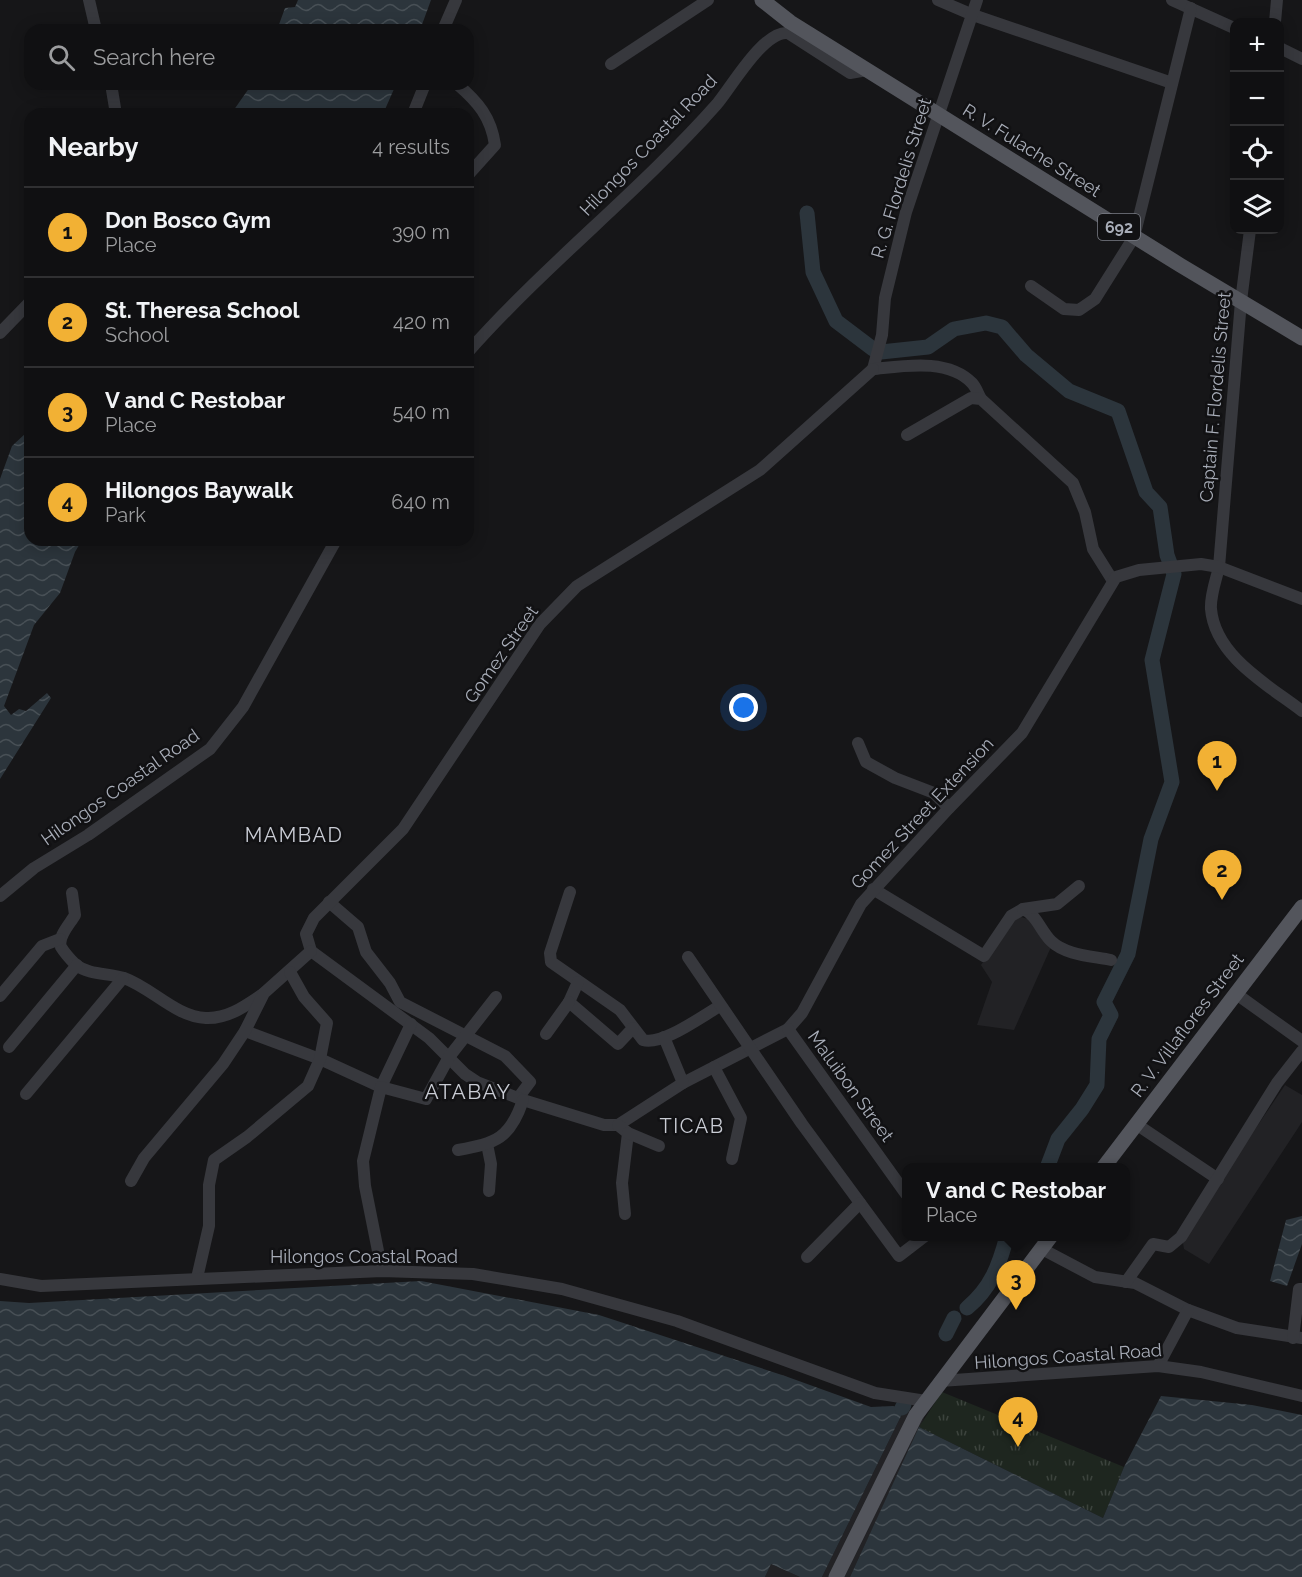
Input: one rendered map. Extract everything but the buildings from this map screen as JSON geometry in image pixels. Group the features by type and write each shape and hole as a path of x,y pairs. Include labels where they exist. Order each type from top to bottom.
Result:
{"main road":[{"name":"692","path":"762,0 790,22 866,69"},
{"name":"R. V. Fulache Street","path":"866,69 1134,237 1302,338"},
{"name":"R. V. Villaflores Street","path":"1106,1163 1302,907"},
{"path":"836,1577 916,1415 1046,1243"}],"street":[{"path":"89,0 95,24"},
{"path":"446,24 456,0"},
{"path":"611,64 708,0"},
{"path":"938,0 973,15 1172,83"},
{"name":"R. G. Flordelis Street","path":"873,369 882,335 885,298 906,212 977,0"},
{"path":"1172,0 1230,26"},
{"path":"1275,18 1277,0"},
{"path":"1031,286 1064,309 1079,310 1095,299 1134,237 1191,8"},
{"name":"Hilongos Coastal Road","path":"474,345 511,303 616,208 676,148 730,88 771,37 788,33 850,73 866,69"},
{"path":"1284,50 1302,59"},
{"path":"112,90 115,108"},
{"path":"415,108 423,90"},
{"path":"464,90 480,105 489,118 495,145 474,168"},
{"name":"Captain F. Flordelis Street","path":"1249,234 1241,301 1219,567 1211,607 1215,626 1226,647 1253,674 1302,711"},
{"path":"0,333 24,308"},
{"path":"873,369 917,365 946,369 972,382 981,399 1073,483 1085,512 1092,549 1113,581 1128,571 1201,564 1219,567 1302,599"},
{"name":"Gomez Street","path":"311,951 306,934 314,918 403,829 540,624 577,585 760,470 873,369"},
{"path":"907,435 971,398 981,399"},
{"name":"Hilongos Coastal Road","path":"0,896 34,868 88,835 210,749 243,707 333,546"},
{"name":"Gomez Street Extension","path":"618,1125 683,1083 788,1029 802,1013 861,904 948,808 1022,733 1113,581"},
{"path":"858,743 866,762 895,778 934,793 948,808"},
{"path":"873,889 984,956 1011,916 1023,909 1058,904 1079,886"},
{"path":"570,892 550,959 556,969 620,1010 643,1040 664,1037 720,1006"},
{"path":"0,996 42,946 60,939 75,915 72,893"},
{"path":"329,902 358,927 366,952 390,983 400,1002 505,1056 528,1077 530,1082 520,1099 514,1125 504,1136 487,1144 458,1150"},
{"path":"1023,909 1035,918 1055,944 1081,954 1111,960"},
{"path":"60,939 62,948 77,965 104,975 123,978 189,1015 202,1018 217,1018 232,1014 264,993 311,951 411,1024 449,1056 465,1074 477,1082 520,1099 604,1125 618,1125 628,1133 659,1146"},
{"path":"688,957 720,1006 753,1048 802,1124 899,1256 918,1241"},
{"path":"9,1047 77,965"},
{"path":"197,1278 209,1226 209,1185 214,1160 247,1137 308,1086 320,1059 327,1023 304,997 290,972"},
{"path":"26,1094 123,978"},
{"path":"546,1034 569,1002 578,982"},
{"path":"131,1181 144,1158 223,1064 245,1031 264,993"},
{"path":"1235,993 1302,1041"},
{"path":"245,1031 320,1059 381,1087 426,1099 449,1056 496,997"},
{"path":"569,1002 618,1044 633,1028"},
{"path":"382,1271 365,1186 363,1161 381,1087 411,1024"},
{"name":"Maluibon Street","path":"788,1029 902,1188"},
{"path":"664,1037 683,1083"},
{"path":"1126,1282 1153,1244 1169,1247 1181,1237 1277,1083 1302,1051"},
{"path":"714,1067 741,1118 740,1133 732,1159"},
{"path":"1136,1124 1218,1179"},
{"path":"624,1214 622,1183 628,1133"},
{"path":"487,1144 491,1164 489,1191"},
{"path":"807,1257 860,1203"},
{"path":"1046,1243 1095,1277 1135,1283 1188,1310 1237,1328 1298,1338 1299,1289 1302,1289"},
{"name":"Hilongos Coastal Road","path":"0,1278 41,1286 382,1271 473,1275 562,1290 676,1321 875,1393 926,1401"},
{"path":"1158,1366 1188,1310"},
{"name":"Hilongos Coastal Road","path":"940,1381 1158,1366 1201,1372 1302,1396"}],"shaded area":[{"path":"1018,916 1034,921 1051,947 1014,1030 977,1025 992,982 981,965 1007,927"},
{"path":"1285,1085 1302,1095 1302,1122 1209,1264 1184,1249 1182,1237"},
{"path":"905,1408 924,1418 850,1577 822,1577"},
{"path":"771,1564 800,1577 765,1577"}],"green space":[{"path":"942,1392 1124,1467 1103,1518 919,1427"}],"water":[{"path":"298,0 431,0 422,24 279,24 285,8 295,7"},
{"path":"248,90 394,90 386,108 235,108"},
{"path":"24,435 24,546 78,546 60,593 34,625 4,706 11,715 19,709 26,711 47,693 51,698 0,779 0,479 12,446"},
{"path":"1302,1216 1302,1244 1287,1286 1270,1281 1286,1220"},
{"path":"421,1281 599,1315 785,1376 871,1407 905,1408 822,1577 800,1577 771,1564 765,1577 0,1577 0,1301 29,1303"},
{"path":"1161,1396 1252,1405 1302,1415 1302,1577 850,1577 919,1427 1103,1518 1124,1467"}],"waterway":[{"path":"807,213 813,272 836,321 873,349"},
{"path":"881,352 928,347 954,329 986,323 1002,327 1026,355 1069,391 1118,411 1146,492 1160,507 1167,555 1174,574 1152,660 1172,782 1151,839 1128,954 1104,1002 1111,1015 1099,1039 1097,1085 1082,1109 1058,1139 1049,1163"},
{"path":"967,1308 982,1293 993,1276 1006,1241"},
{"path":"946,1334 954,1318"}],"place":[{"name":"Don Bosco Gym","path":"1217,791"},
{"name":"St. Theresa School","path":"1222,900"},
{"name":"V and C Restobar","path":"1016,1310"},
{"name":"Hilongos Baywalk","path":"1018,1447"}],"district":[{"name":"MAMBAD","path":"294,835"},
{"name":"ATABAY","path":"468,1091"},
{"name":"TICAB","path":"692,1126"}]}
